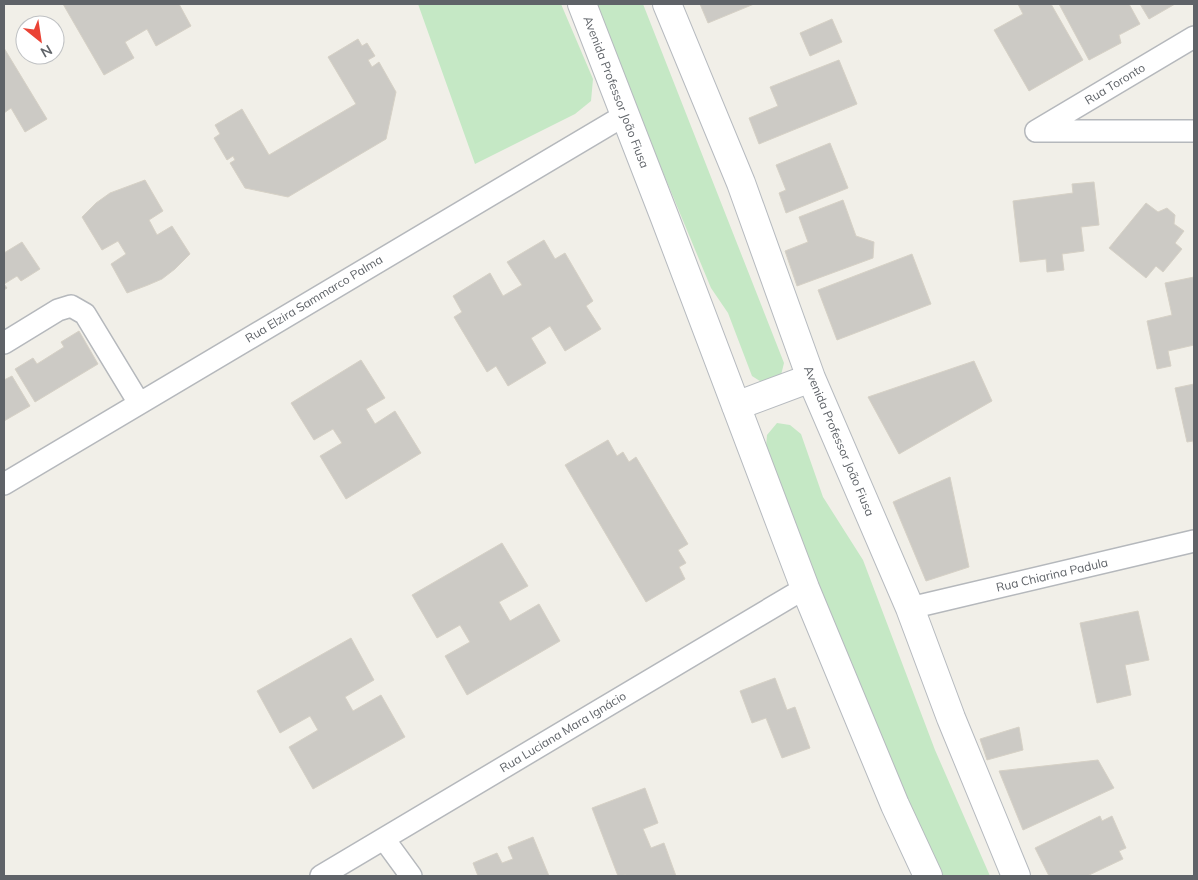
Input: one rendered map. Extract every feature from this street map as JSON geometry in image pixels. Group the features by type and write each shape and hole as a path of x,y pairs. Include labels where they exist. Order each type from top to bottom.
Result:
{"main road":[{"name":"Avenida Professor João Fiusa","path":"582,4 805,588 895,805 928,876"},
{"name":"Avenida Professor João Fiusa","path":"667,4 741,183 811,378 910,608 951,718 1016,876"},
{"path":"736,406 811,378"}],"street":[{"name":"Rua Toronto","path":"1194,37 1036,131 1194,131"},
{"name":"Rua Elzira Sammarco Palma","path":"4,484 625,115"},
{"path":"4,343 58,310 71,306 85,314 139,404"},
{"name":"Rua Chiarina Padula","path":"910,608 1194,541"},
{"name":"Rua Luciana Mara Ignácio","path":"321,876 805,588"},
{"path":"384,839 411,876"}],"green space":[{"path":"418,4 561,4 593,79 591,101 575,114 475,164"},
{"path":"593,4 643,4 784,363 781,375 763,383 752,376 728,313 711,288"},
{"path":"777,423 790,425 801,434 823,497 863,560 935,750 990,876 941,876 930,855 816,580 766,447 767,435"}],"building":[{"path":"63,4 179,4 191,26 156,46 147,29 125,42 134,58 104,75"},
{"path":"700,4 754,4 708,23"},
{"path":"1018,4 1051,4 1083,60 1029,91 994,30 1023,14"},
{"path":"1059,4 1129,4 1140,24 1119,35 1121,43 1089,60"},
{"path":"1140,4 1175,4 1149,19"},
{"path":"832,19 842,42 810,56 800,33"},
{"path":"358,39 362,46 367,43 375,56 368,60 372,67 379,62 396,92 386,139 288,197 245,188 230,163 235,160 233,156 227,160 214,138 220,134 215,125 242,109 269,155 356,104 328,57"},
{"path":"4,48 47,119 25,132 11,108 4,113"},
{"path":"839,60 857,104 759,144 749,118 778,106 770,87"},
{"path":"830,143 848,188 786,213 779,193 786,190 776,165"},
{"path":"145,180 163,211 149,220 157,235 172,226 190,254 162,279 127,293 111,264 126,254 118,241 102,250 82,217 96,203 110,193"},
{"path":"1094,182 1099,225 1081,227 1084,251 1062,254 1064,270 1047,272 1046,259 1020,262 1013,201 1073,193 1072,184"},
{"path":"843,200 856,236 874,242 873,258 797,286 785,251 808,242 799,217"},
{"path":"1146,203 1158,212 1167,208 1175,215 1174,224 1184,231 1175,243 1182,249 1163,272 1156,266 1146,278 1109,248"},
{"path":"544,240 555,259 565,253 593,301 586,306 601,329 565,351 550,326 531,338 546,363 508,386 496,366 487,372 454,317 462,312 453,296 490,273 503,296 522,285 507,262"},
{"path":"22,242 40,269 21,281 17,276 4,284 4,253"},
{"path":"912,254 931,304 837,340 818,290"},
{"path":"1194,277 1194,345 1168,351 1171,366 1157,369 1147,321 1172,315 1165,283"},
{"path":"79,331 98,364 35,402 15,369 33,358 37,364 64,347 61,342"},
{"path":"361,360 385,398 366,409 375,424 395,411 421,453 346,499 320,456 342,443 333,429 314,440 291,403"},
{"path":"974,361 992,401 899,454 868,397"},
{"path":"12,376 30,406 4,421 4,380"},
{"path":"1194,384 1194,449 1193,441 1187,442 1175,388"},
{"path":"608,440 617,456 623,452 629,462 636,457 688,544 678,550 686,563 679,567 685,579 646,602 565,465"},
{"path":"950,477 969,567 926,581 893,502"},
{"path":"502,543 528,586 499,602 510,621 539,604 560,641 467,695 445,656 470,642 460,625 437,638 412,595"},
{"path":"1138,611 1149,660 1125,665 1131,695 1097,703 1080,623"},
{"path":"351,638 374,680 345,697 353,711 381,695 405,737 313,789 289,747 318,730 310,716 280,733 257,691"},
{"path":"775,678 787,710 795,707 810,748 782,758 766,718 752,723 740,691"},
{"path":"1019,727 1023,750 987,760 980,739"},
{"path":"1098,760 1114,788 1023,830 999,771"},
{"path":"645,788 658,823 643,829 651,848 664,843 676,876 618,876 592,808"},
{"path":"1100,816 1102,821 1112,816 1126,848 1119,851 1123,859 1087,876 1049,876 1035,848"},
{"path":"533,837 549,876 478,876 473,863 497,853 502,863 513,859 508,847"}]}
